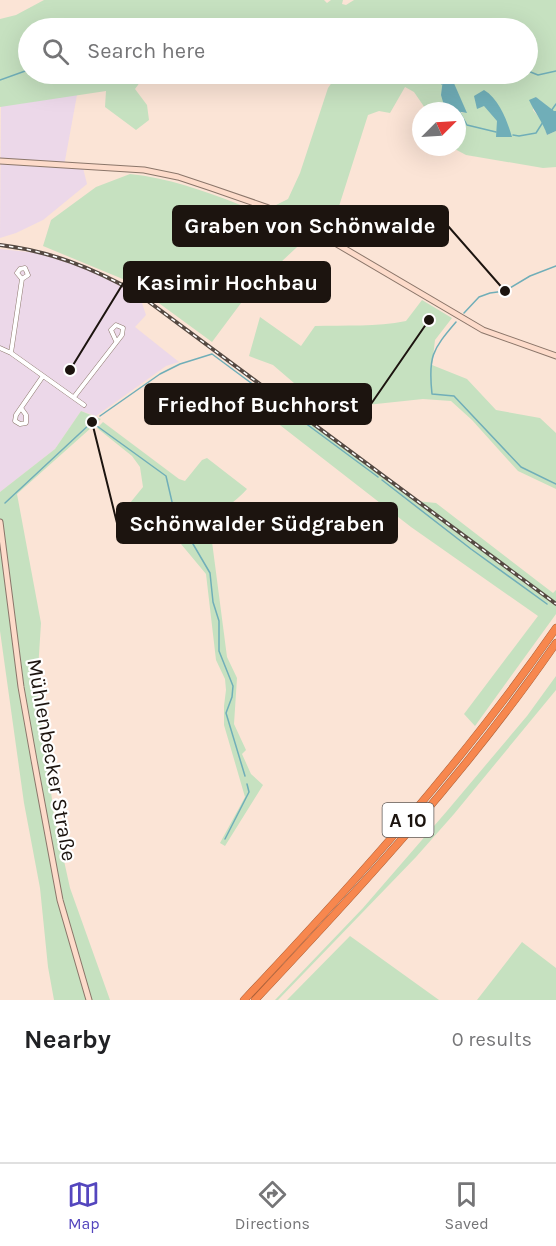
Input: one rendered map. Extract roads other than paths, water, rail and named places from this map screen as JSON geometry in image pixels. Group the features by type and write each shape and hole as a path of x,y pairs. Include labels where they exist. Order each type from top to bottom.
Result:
{"highway":[{"name":"A 10","path":"244,1000 377,856 449,771 513,690 556,628"},
{"name":"A 10","path":"255,1000 368,880 446,790 556,643"}],"main road":[{"path":"0,161 144,170 172,175 212,188 276,211 301,223 483,330 556,356"},
{"name":"Mühlenbecker Straße","path":"0,522 21,687 60,900 89,1000"}],"street":[{"path":"11,353 22,279"},
{"path":"74,397 116,341"},
{"path":"0,348 11,353 84,405"},
{"path":"21,408 43,376"}],"water":[{"path":"442,84 454,84 462,102 443,102"},
{"path":"484,90 498,104 512,137 496,137 497,121 484,106 477,109 474,96"},
{"path":"536,97 556,111 556,131 547,135 529,100"}],"waterway":[{"path":"538,75 556,71"},
{"path":"0,80 18,74"},
{"path":"551,111 556,104"},
{"path":"513,135 536,133 543,122"},
{"path":"466,123 496,132"},
{"path":"464,313 479,297 505,291 530,276 556,266"},
{"path":"456,322 437,347 434,355 431,371 432,394 454,396 521,467 556,484"},
{"path":"100,416 160,374 180,364 212,354 378,477"},
{"path":"5,503 92,422"},
{"path":"97,426 166,476 179,532 193,544 210,573 213,602 219,621 219,651 233,686 226,713 245,776"},
{"path":"382,480 547,604"},
{"path":"225,839 249,792 247,784"}],"railway":[{"path":"0,245 54,256 104,276 137,293 556,604"}],"place":[{"name":"Graben von Schönwalde","path":"505,291"},
{"name":"Friedhof Buchhorst","path":"429,320"},
{"name":"Kasimir Hochbau","path":"70,370"},
{"name":"Schönwalder Südgraben","path":"92,422"}]}
